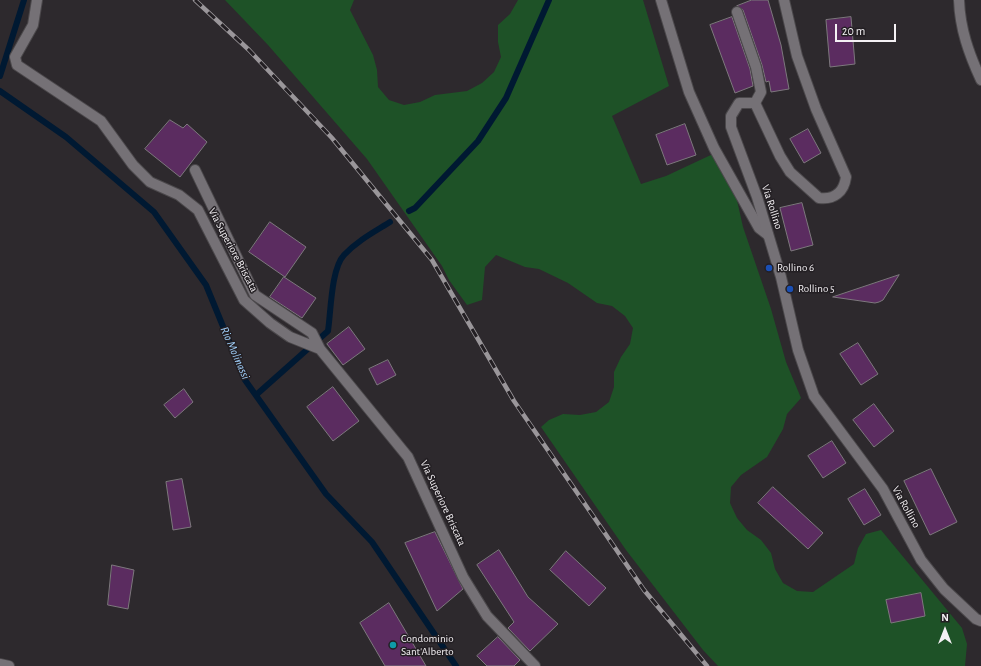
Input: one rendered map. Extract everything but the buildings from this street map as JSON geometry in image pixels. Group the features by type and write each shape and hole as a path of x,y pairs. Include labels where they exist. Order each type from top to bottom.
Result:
{"street":[{"name":"Via Superiore Briscata","path":"38,0 33,25 15,57 17,65 101,121 133,165 150,182 179,195 198,210 244,300 270,323 290,337 320,349 408,457 463,577 487,616 535,666"},
{"path":"661,0 689,92 714,148 759,228 768,235"},
{"path":"736,12 756,67 761,92 755,103 780,156 790,172 819,198 826,199 838,194 845,184 846,177 816,109 797,56 784,0"},
{"path":"959,0 960,18 968,53 981,80"},
{"name":"Via Rollino","path":"755,103 739,103 731,116 732,127 757,197 781,277 798,350 814,396 883,489 921,560 944,589 976,619 981,621"},
{"path":"195,170 200,177 255,295 312,333 320,349"},
{"path":"0,664 9,666"}],"green space":[{"path":"225,0 354,0 350,10 373,55 377,70 378,87 389,100 404,105 420,102 435,95 467,91 482,83 494,72 501,57 498,42 498,25 510,14 518,0 643,0 669,86 612,116 641,184 666,176 713,154 732,178 743,227 771,309 786,362 801,398 787,414 783,429 767,457 741,475 731,487 730,503 737,518 747,530 761,540 771,553 775,569 783,583 797,591 813,592 854,564 858,548 866,534 881,530 962,628 967,644 965,666 718,666 703,650 626,550 541,427 549,420 563,414 580,415 596,412 609,402 614,387 614,372 621,357 630,344 633,328 625,316 612,306 597,303 568,283 539,269 525,267 496,255 485,267 482,300 467,305 449,280 442,266 367,159 268,45"}],"waterway":[{"path":"0,76 24,0"},
{"path":"409,211 415,208 478,141 506,98 549,0"},
{"name":"Rio Molinassi","path":"0,91 66,137 154,212 206,285 245,380 326,494 372,542 456,666"},
{"path":"256,395 328,331 332,291 336,270 340,261 354,245 390,222"}],"railway":[{"path":"195,0 249,50 332,138 432,260 514,401 644,590 707,666"}],"place":[{"name":"Rollino 6","path":"769,268"},
{"name":"Rollino 5","path":"790,289"},
{"name":"Condominio Sant'Alberto","path":"393,645"}]}
